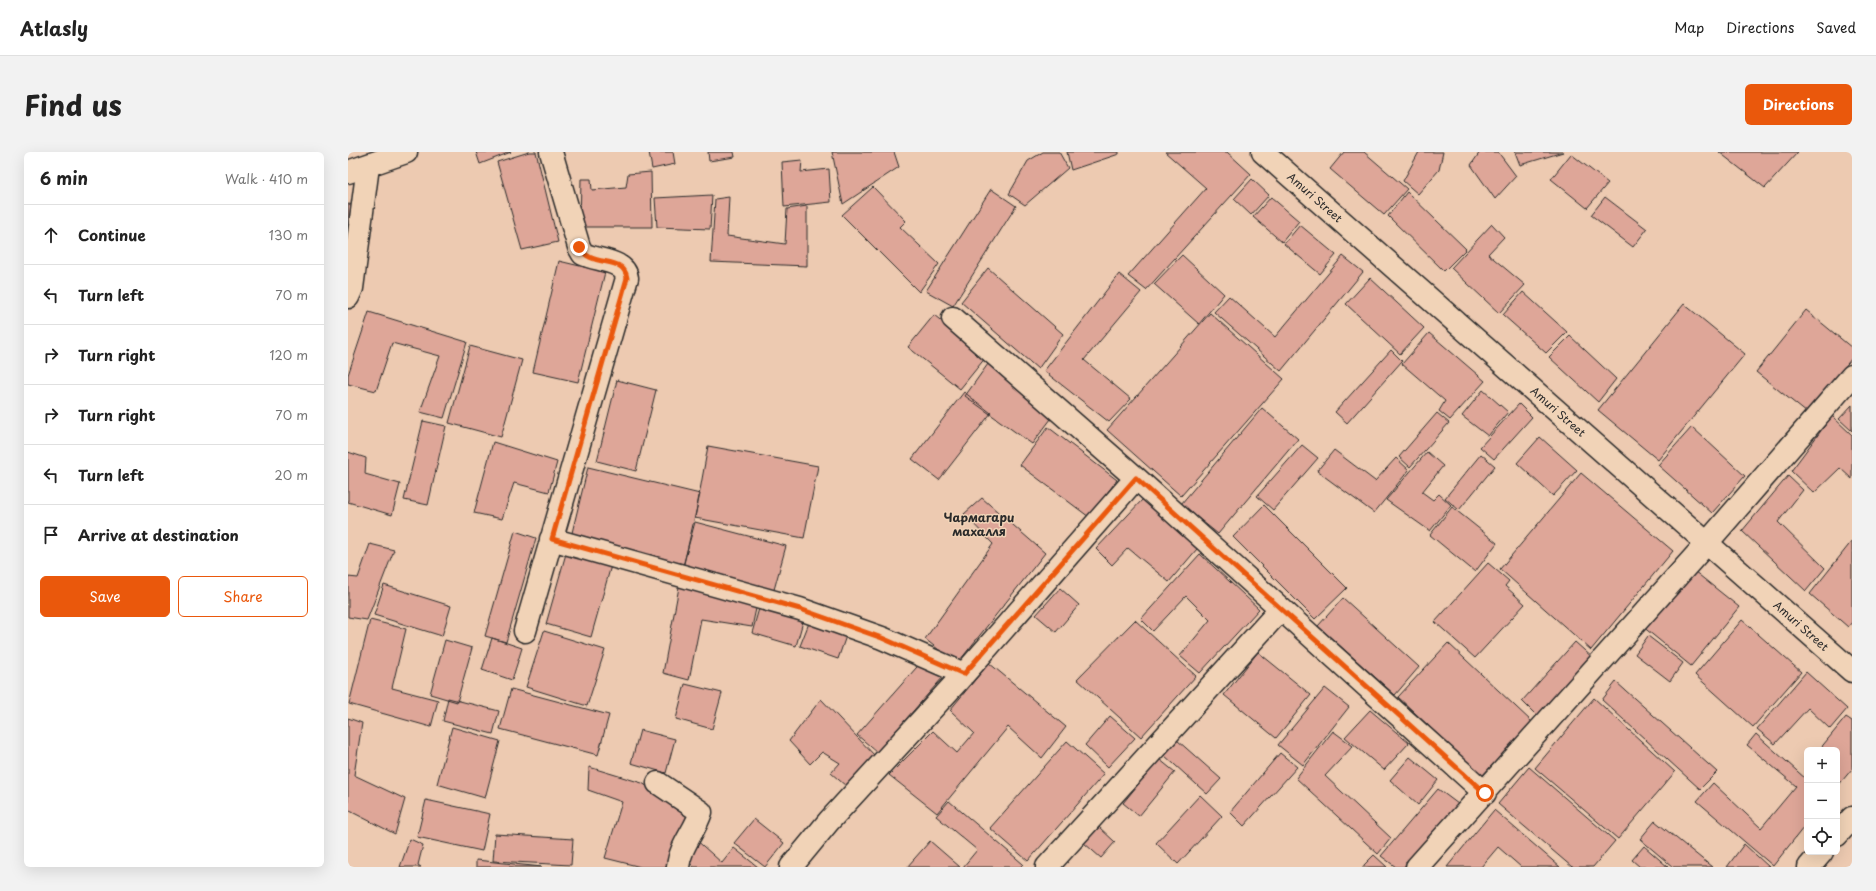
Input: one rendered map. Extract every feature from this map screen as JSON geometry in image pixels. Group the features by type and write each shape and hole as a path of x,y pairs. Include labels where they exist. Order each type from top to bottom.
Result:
{"street":[{"path":"348,297 352,288 358,169 406,152"},
{"path":"525,631 627,278 626,270 621,266 583,254 579,247 552,152"},
{"name":"Amuri Street","path":"1263,152 1706,544 1852,671"},
{"path":"953,318 1136,478 1485,793"},
{"path":"1417,867 1485,793 1706,544 1852,376"},
{"path":"791,867 829,822 964,674 1136,478"},
{"path":"552,539 800,609 882,638 964,674"},
{"path":"1047,867 1281,609"},
{"path":"658,783 701,812 698,821 680,852 678,867"},
{"path":"1840,832 1852,818"},
{"path":"1809,867 1819,855"}],"building":[{"path":"476,152 511,152 480,164"},
{"path":"529,152 536,152 558,242 522,250 497,162"},
{"path":"649,152 673,152 675,164 652,169"},
{"path":"708,152 734,152 735,157 709,161"},
{"path":"832,152 894,152 899,167 843,204"},
{"path":"1043,152 1059,152 1068,168 1025,205 1009,194 1028,161"},
{"path":"1067,152 1119,152 1119,154 1071,170"},
{"path":"1165,152 1227,152 1251,174 1146,290 1128,276 1206,188"},
{"path":"1344,152 1364,152 1407,189 1384,215 1330,169"},
{"path":"1419,152 1443,152 1439,170 1418,194 1403,181"},
{"path":"1480,152 1498,152 1516,176 1495,199 1471,165"},
{"path":"1515,152 1563,152 1520,165"},
{"path":"1719,152 1798,152 1765,188"},
{"path":"1571,154 1608,183 1587,208 1551,179"},
{"path":"802,160 801,172 829,169 831,202 784,207 782,162"},
{"path":"651,172 652,227 580,227 581,179 591,179 592,190 626,187 628,174"},
{"path":"1252,179 1269,195 1251,215 1234,199"},
{"path":"873,187 906,221 900,227 939,264 919,292 842,215"},
{"path":"991,189 1016,206 953,306 926,291"},
{"path":"1407,192 1466,249 1444,271 1388,216"},
{"path":"712,195 710,229 657,227 655,198"},
{"path":"729,197 727,236 785,244 787,209 807,206 807,266 711,262 715,199"},
{"path":"1271,197 1299,221 1282,242 1253,217"},
{"path":"1605,197 1647,229 1633,247 1591,215"},
{"path":"348,204 356,205 350,233 348,232"},
{"path":"1492,224 1504,237 1488,254 1525,285 1499,313 1451,268"},
{"path":"1300,225 1336,255 1320,274 1284,244"},
{"path":"1182,255 1224,294 1199,324 1154,284"},
{"path":"1343,256 1363,272 1281,371 1214,312 1229,296 1275,337"},
{"path":"559,261 605,272 578,382 533,372"},
{"path":"988,268 1063,334 1038,369 961,302"},
{"path":"1119,274 1141,292 1084,360 1131,399 1109,422 1044,371"},
{"path":"1370,278 1424,328 1400,354 1346,304"},
{"path":"1523,292 1567,332 1546,353 1503,315"},
{"path":"1684,304 1745,354 1658,460 1598,410"},
{"path":"1806,310 1852,348 1852,358 1807,413 1756,372"},
{"path":"369,312 467,342 444,418 420,412 440,356 392,343 376,391 348,384 348,375"},
{"path":"1210,313 1284,379 1181,496 1107,430"},
{"path":"934,315 986,357 960,389 908,347"},
{"path":"1429,333 1485,381 1450,420 1439,411 1445,401 1402,364"},
{"path":"1570,336 1616,379 1598,402 1549,357"},
{"path":"470,346 522,360 501,437 449,423"},
{"path":"1391,350 1402,361 1347,423 1335,412"},
{"path":"988,364 1051,419 1032,444 965,396"},
{"path":"617,380 656,390 636,471 597,461"},
{"path":"1483,390 1508,412 1488,436 1462,416"},
{"path":"964,392 991,413 939,480 912,459"},
{"path":"1519,404 1532,417 1494,459 1480,447"},
{"path":"1852,405 1852,431 1839,419"},
{"path":"1262,408 1298,439 1218,534 1181,504"},
{"path":"1437,413 1449,423 1410,467 1399,457"},
{"path":"1832,416 1852,435 1852,479 1840,468 1814,493 1791,471"},
{"path":"423,421 446,426 428,505 404,500"},
{"path":"1048,427 1117,480 1089,517 1020,465"},
{"path":"1692,427 1745,476 1712,513 1658,465"},
{"path":"1540,437 1577,470 1553,496 1517,463"},
{"path":"493,442 557,462 549,492 514,483 502,519 474,513"},
{"path":"1302,445 1318,458 1273,510 1257,496"},
{"path":"708,446 818,466 804,538 695,518"},
{"path":"1334,450 1375,481 1396,458 1409,470 1374,513 1317,471"},
{"path":"348,452 366,458 365,474 400,484 392,515 348,502"},
{"path":"1427,452 1443,466 1422,492 1433,500 1439,494 1451,505 1430,531 1386,500"},
{"path":"1481,454 1495,466 1459,510 1445,498"},
{"path":"588,467 700,494 683,568 570,541"},
{"path":"1581,473 1673,551 1591,650 1500,569"},
{"path":"1788,476 1803,490 1778,522 1825,568 1806,591 1742,531"},
{"path":"982,498 1045,553 957,664 925,639 993,544 964,514"},
{"path":"1143,499 1197,549 1169,582 1128,548 1112,565 1096,549"},
{"path":"1264,505 1347,588 1315,619 1233,537"},
{"path":"1452,507 1497,543 1475,572 1430,535"},
{"path":"695,522 786,546 772,597 681,573"},
{"path":"515,531 536,538 506,642 485,636"},
{"path":"1852,541 1852,622 1848,627 1810,594"},
{"path":"370,544 394,550 367,620 348,617 348,577 358,578"},
{"path":"567,550 612,562 591,637 546,624"},
{"path":"1200,554 1259,609 1200,673 1180,656 1210,620 1186,596 1153,631 1141,619"},
{"path":"1488,563 1509,581 1505,586 1525,604 1475,658 1435,622"},
{"path":"1689,567 1739,607 1691,666 1642,626"},
{"path":"384,585 451,606 442,636 374,615"},
{"path":"679,587 757,604 752,627 701,619 689,680 663,673"},
{"path":"1060,588 1079,605 1056,632 1036,615"},
{"path":"1343,598 1419,667 1395,695 1318,626"},
{"path":"760,605 804,618 796,646 752,633"},
{"path":"370,620 406,629 392,688 438,700 431,727 349,704"},
{"path":"1135,620 1196,676 1141,737 1077,679"},
{"path":"1742,620 1801,672 1753,727 1695,675"},
{"path":"809,623 846,636 838,659 800,646"},
{"path":"544,631 605,650 587,706 526,687"},
{"path":"1648,636 1683,663 1670,681 1635,654"},
{"path":"492,638 522,648 512,680 482,670"},
{"path":"445,640 472,648 457,702 430,694"},
{"path":"1575,642 1594,659 1540,719 1522,701"},
{"path":"1448,643 1532,722 1482,776 1398,697"},
{"path":"1258,652 1311,695 1276,738 1224,695"},
{"path":"924,659 944,676 877,752 857,735"},
{"path":"989,663 1066,727 1042,758 1008,727 937,813 889,775 933,731 957,753 974,733 950,710"},
{"path":"1806,672 1847,709 1830,729 1808,708 1775,744 1757,729"},
{"path":"1616,682 1717,772 1700,789 1602,700"},
{"path":"685,684 722,693 712,729 676,719"},
{"path":"1325,688 1349,707 1303,765 1278,745"},
{"path":"511,689 609,715 598,755 500,729"},
{"path":"448,698 499,711 493,734 443,721"},
{"path":"1594,698 1675,772 1618,839 1535,768"},
{"path":"821,699 876,757 846,786 831,773 840,763 822,752 810,764 789,741"},
{"path":"1370,710 1409,743 1384,770 1345,737"},
{"path":"1110,716 1135,738 1108,767 1085,745"},
{"path":"1846,717 1852,721 1852,769 1840,783 1840,747 1821,747"},
{"path":"348,718 362,723 354,775 405,799 395,834 348,810"},
{"path":"452,727 500,741 485,798 437,784"},
{"path":"640,730 675,739 666,773 631,763"},
{"path":"1333,731 1353,746 1325,776 1391,838 1378,854 1296,778"},
{"path":"1756,734 1804,777 1804,827 1773,866 1697,801 1713,783 1761,828 1796,786 1747,745"},
{"path":"1177,740 1221,779 1207,794 1164,755"},
{"path":"1067,741 1104,774 1028,861 990,828"},
{"path":"1280,753 1297,767 1244,826 1230,812"},
{"path":"1410,757 1438,780 1418,805 1390,780"},
{"path":"1159,759 1175,772 1139,816 1123,803"},
{"path":"589,767 642,783 692,815 673,867 641,867 605,858 622,802 588,790"},
{"path":"1529,767 1615,841 1593,867 1572,867 1498,804"},
{"path":"1438,789 1458,804 1404,867 1396,867 1381,856"},
{"path":"1200,795 1222,816 1178,864 1156,843"},
{"path":"426,800 490,814 482,851 417,837"},
{"path":"949,801 1023,864 1020,867 963,867 977,850 936,816"},
{"path":"1494,810 1560,867 1521,867 1498,847 1481,867 1447,867"},
{"path":"754,819 784,843 765,867 734,843"},
{"path":"1655,821 1712,867 1673,867 1640,839"},
{"path":"1099,827 1115,842 1101,858 1084,843"},
{"path":"495,834 573,839 571,865 493,861"},
{"path":"694,838 722,863 734,848 758,867 694,867 681,855"},
{"path":"410,839 423,845 418,865 421,867 400,867"},
{"path":"930,841 960,867 907,867"},
{"path":"1744,844 1769,867 1727,867"},
{"path":"1644,846 1668,867 1640,867 1632,860"},
{"path":"1374,855 1387,867 1362,867"},
{"path":"476,860 542,867 476,867"}],"district":[{"name":"Чармагари махалля","path":"979,525"}],"route":[{"path":"579,247 583,254 590,258 621,266 626,270 627,278 552,539 800,609 882,638 964,674 1136,478 1485,793"}]}
